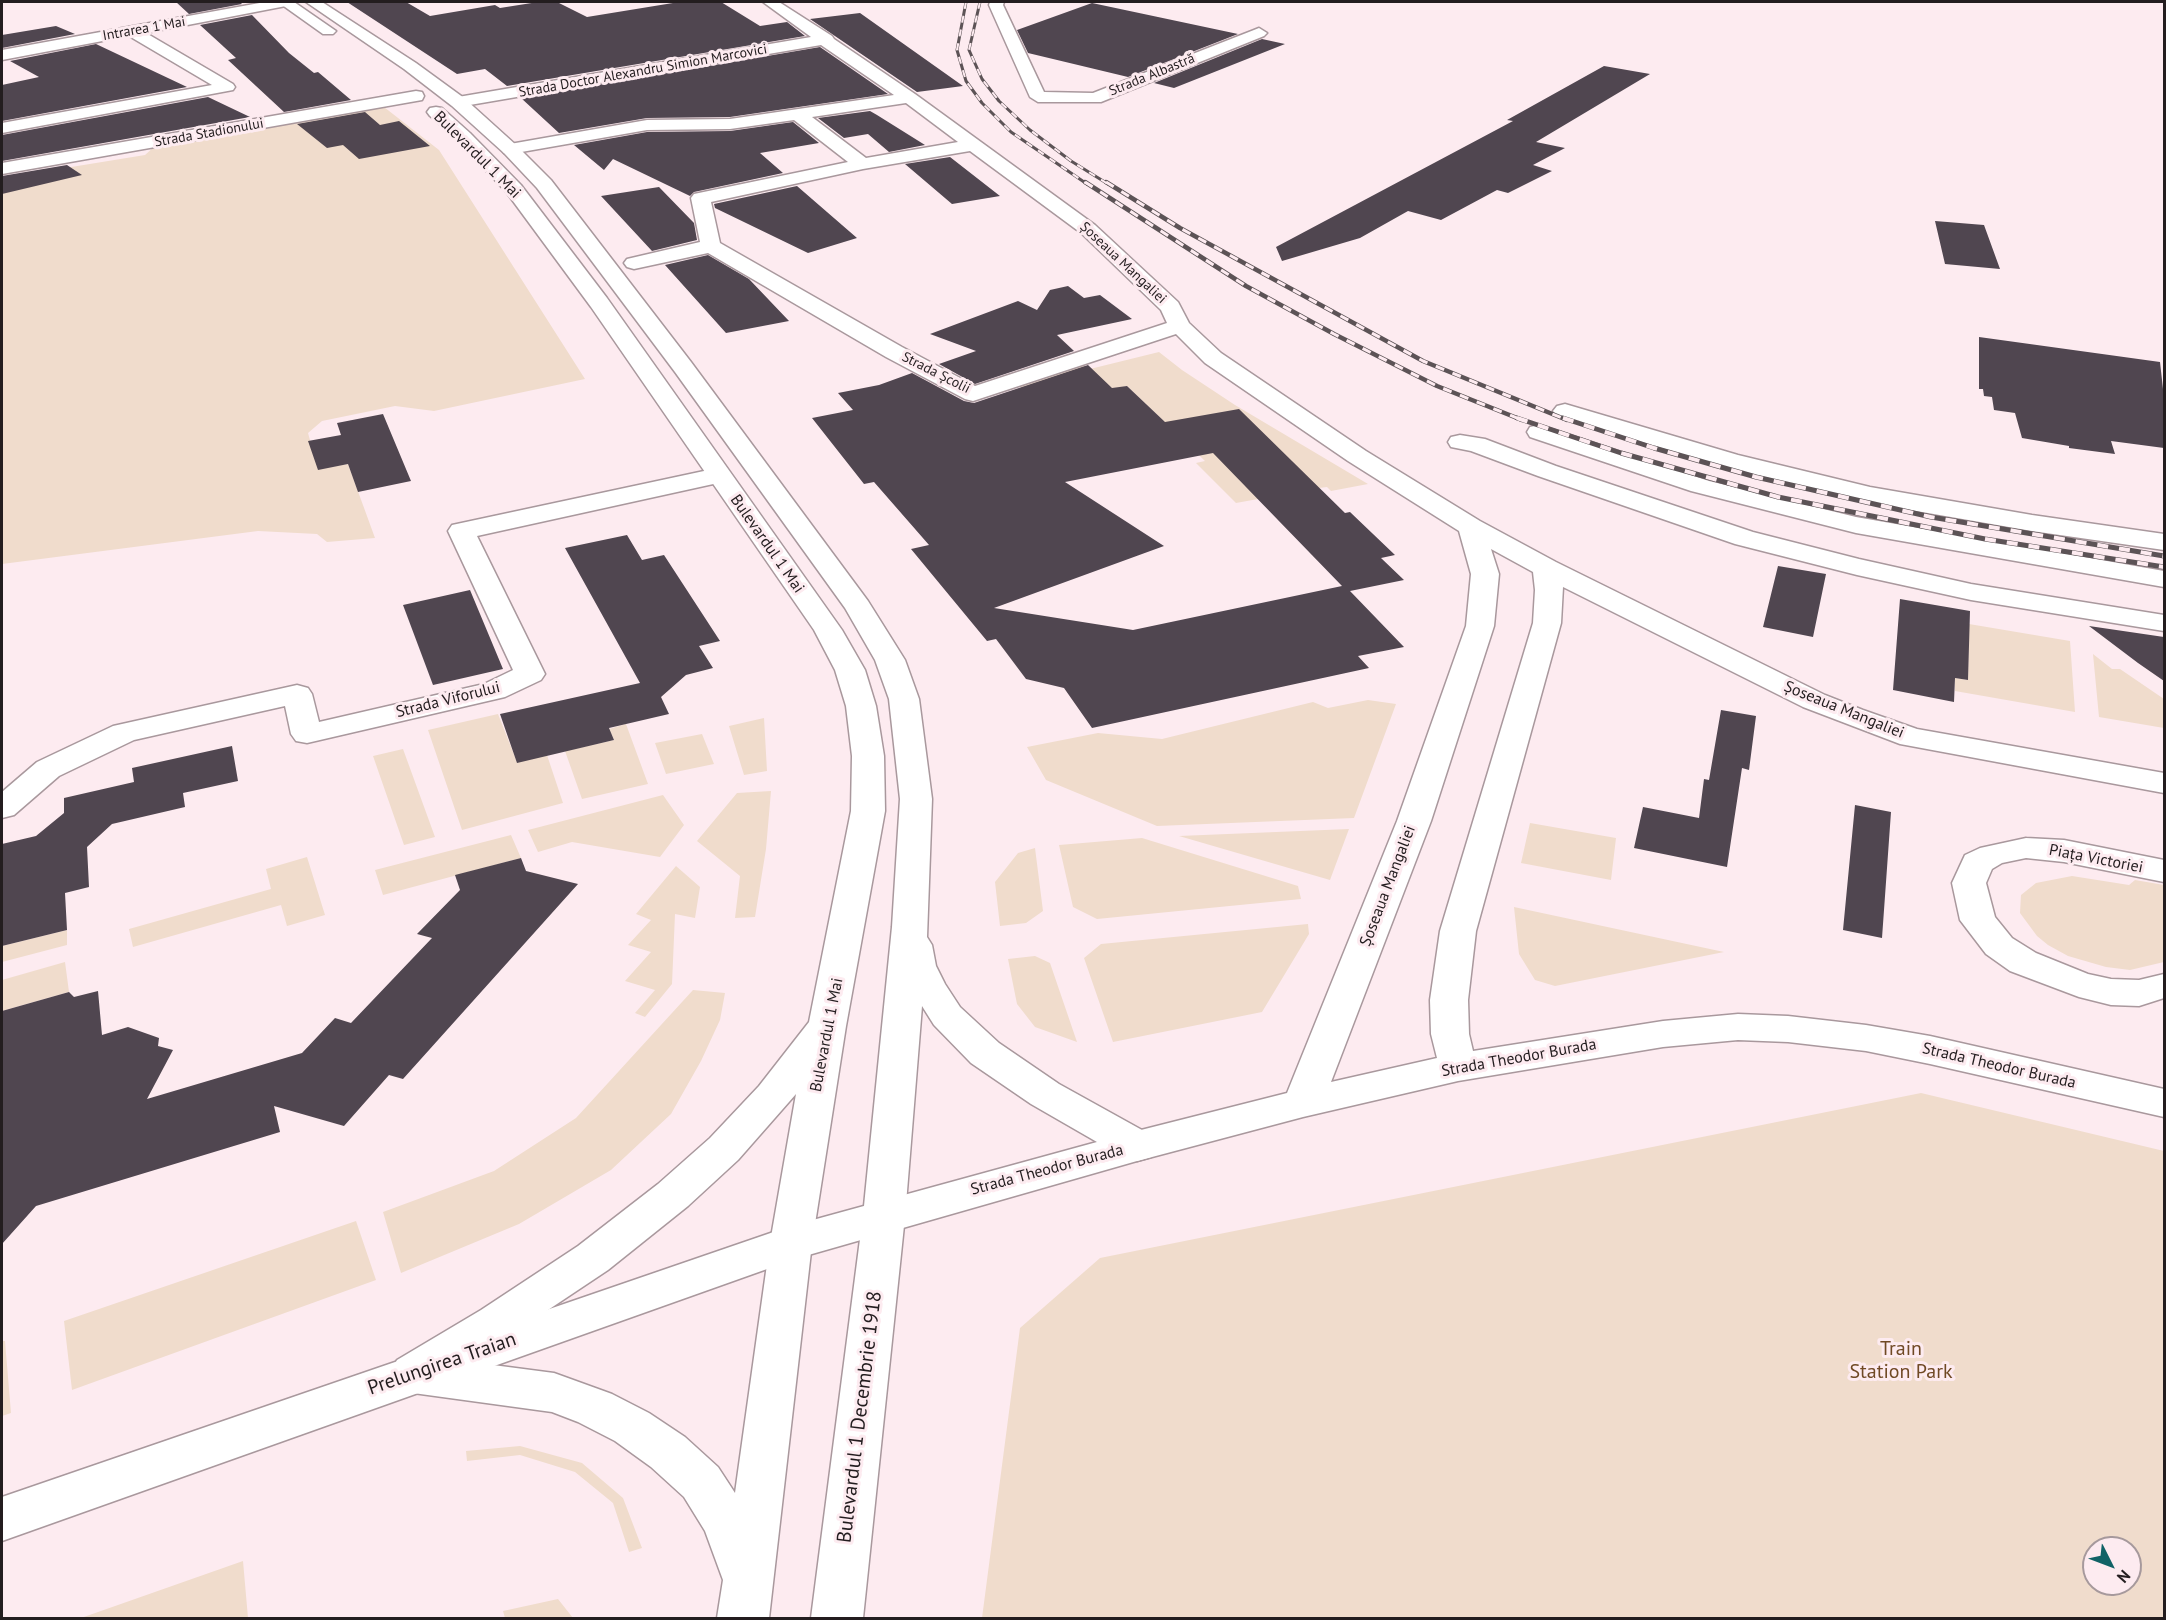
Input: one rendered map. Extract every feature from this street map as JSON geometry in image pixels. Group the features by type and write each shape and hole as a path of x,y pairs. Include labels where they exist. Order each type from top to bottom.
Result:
{"street":[{"name":"Intrarea 1 Mai","path":"2,55 285,2"},
{"path":"285,2 347,44"},
{"name":"Bulevardul 1 Mai","path":"313,2 410,66 458,102 510,149 568,215 677,359 858,607 890,660 904,699 911,742 916,799 910,927 884,1216"},
{"name":"Șoseaua Mangaliei","path":"770,2 827,39 1088,229 1170,307 1180,326 1213,358 1276,402 1471,527 1814,701 1891,730 1911,737 2164,783"},
{"name":"Strada Albastră","path":"997,2 996,5 1038,97 1095,98 1259,33"},
{"path":"2,128 227,87 132,31"},
{"name":"Strada Doctor Alexandru Simion Marcovici","path":"458,102 827,39"},
{"name":"Bulevardul 1 Mai","path":"408,90 464,137 520,197 599,303 828,630 850,670 861,706 868,756 868,811 842,962 826,1026 791,1243"},
{"name":"Strada Stadionului","path":"2,169 408,90"},
{"path":"510,149 647,125 730,124 909,98"},
{"path":"798,115 863,164"},
{"path":"634,263 711,246 701,198 863,164 974,145"},
{"name":"Strada Școlii","path":"711,246 894,352 973,394 1180,326"},
{"path":"1565,411 1730,461 1870,495 2164,542"},
{"path":"1539,432 1700,486 1857,525 2164,579"},
{"path":"1460,442 1476,444 1558,475 1744,538 1857,567 1971,592 2164,623"},
{"name":"Strada Viforului","path":"2,808 48,769 124,733 297,694 307,734 494,691 530,674 462,531 718,476"},
{"name":"Șoseaua Mangaliei","path":"1303,1102 1413,821 1480,626 1485,574 1471,527"},
{"path":"1458,1067 1450,1034 1449,1000 1458,932 1547,622 1549,590 1546,567"},
{"name":"Piața Victoriei","path":"2164,871 2064,851 2026,848 1992,855 1977,863 1969,883 1978,920 2000,946 2024,962 2079,985 2111,992 2139,993 2164,986"},
{"path":"910,927 918,966 928,987 947,1016 985,1053 1045,1094 1137,1146"},
{"path":"413,1374 497,1323 564,1277 673,1195 723,1149 773,1095 826,1026"},
{"name":"Strada Theodor Burada","path":"884,1216 1303,1102 1458,1067 1663,1034 1738,1027 1788,1029 1855,1036 1930,1050 2164,1103"},
{"name":"Prelungirea Traian","path":"2,1519 791,1243 884,1216"},
{"name":"Bulevardul 1 Decembrie 1918","path":"837,1618 884,1216"},
{"path":"745,1599 791,1243"},
{"path":"413,1374 554,1393 595,1408 632,1427 668,1452 701,1482 726,1522 745,1599"}],"green space":[{"path":"384,107 439,150 585,379 434,411 395,406 322,421 308,433 318,469 348,464 375,538 327,542 317,534 258,531 2,564 2,183 59,169 145,155 155,146"},
{"path":"1159,352 1235,405 1368,484 1331,491 1327,487 1319,488 1236,503 1196,463 1205,461 1127,386 1043,409 1017,384 1082,364 1090,369"},
{"path":"1969,624 2070,641 2075,712 1955,691 1955,678 1968,680"},
{"path":"2093,654 2112,669 2120,669 2164,699 2164,728 2099,717"},
{"path":"1368,700 1396,704 1354,818 1157,826 1046,780 1027,747 1098,733 1162,739 1313,702 1328,708"},
{"path":"498,714 517,762 547,755 563,803 462,830 428,730"},
{"path":"764,718 767,771 744,775 729,726"},
{"path":"626,724 648,784 582,799 565,751 614,740 609,729"},
{"path":"702,734 714,764 666,774 655,743"},
{"path":"403,749 435,837 404,845 373,756"},
{"path":"771,791 766,849 755,917 735,918 740,876 697,841 737,793"},
{"path":"663,795 684,825 660,857 572,842 538,852 528,830"},
{"path":"1530,823 1616,838 1611,880 1521,863"},
{"path":"1349,829 1330,880 1179,836"},
{"path":"511,835 521,858 383,895 375,870"},
{"path":"1142,838 1298,886 1301,899 1097,919 1073,907 1059,845"},
{"path":"1035,848 1043,911 1026,923 1000,926 995,882 1018,853"},
{"path":"307,857 325,915 287,926 281,905 133,947 129,929 271,889 266,869"},
{"path":"676,866 700,887 695,918 675,914 672,984 645,1017 635,1013 655,990 625,981 651,952 628,945 651,920 636,914"},
{"path":"2072,876 2129,885 2135,880 2164,885 2164,962 2130,970 2106,967 2068,956 2037,936 2020,913 2021,895 2036,883"},
{"path":"1514,907 1724,952 1555,986 1535,980 1519,954"},
{"path":"1308,924 1309,934 1262,1012 1113,1042 1084,958 1101,944"},
{"path":"67,930 67,945 2,962 2,946"},
{"path":"1035,956 1050,963 1077,1042 1035,1027 1017,1004 1008,959"},
{"path":"65,962 69,992 2,1011 2,980"},
{"path":"693,990 725,993 720,1020 701,1061 671,1114 611,1170 519,1224 401,1273 383,1212 494,1171 576,1118"},
{"name":"Train Station Park","path":"1921,1093 2164,1151 2164,1618 982,1618 1020,1328 1100,1258"},
{"path":"356,1221 376,1280 72,1390 64,1321"},
{"path":"2,1341 5,1341 11,1413 2,1416"},
{"path":"520,1446 582,1463 623,1498 642,1548 629,1552 613,1503 575,1472 520,1455 467,1461 466,1451"},
{"path":"243,1561 248,1618 81,1618"},
{"path":"558,1599 573,1618 505,1618 503,1611"}],"building":[{"path":"176,2 240,2 242,4 189,14"},
{"path":"347,2 406,2 430,16 495,5 500,8 538,2 557,2 587,17 679,2 721,2 760,26 787,22 805,36 507,86 485,69 457,74"},
{"path":"1092,3 1238,34 1128,77 1028,53 1017,30"},
{"path":"860,13 963,86 917,92 810,19"},
{"path":"252,15 289,53 314,73 318,72 351,100 284,112 228,60 236,58 200,25"},
{"path":"56,26 75,34 2,48 2,35"},
{"path":"1262,39 1285,44 1174,88 1154,83"},
{"path":"96,44 187,87 2,121 2,85 39,77 10,61"},
{"path":"820,47 888,94 730,117 647,118 559,133 521,98"},
{"path":"1604,66 1650,74 1536,142 1565,148 1533,165 1552,171 1508,193 1497,190 1441,220 1408,211 1360,238 1282,261 1276,247 1513,121 1507,120"},
{"path":"208,97 250,117 2,161 2,135"},
{"path":"870,111 925,145 889,152 868,134 844,138 818,118"},
{"path":"365,112 380,125 399,121 430,146 359,159 343,145 327,148 297,124"},
{"path":"793,122 819,143 760,153 783,173 694,192 690,196 613,159 604,170 574,145 647,132 730,131"},
{"path":"950,157 1000,196 952,204 905,164"},
{"path":"67,165 82,175 2,194 2,176"},
{"path":"797,186 857,238 808,253 715,208 714,204"},
{"path":"659,187 694,223 697,240 652,251 601,196"},
{"path":"1935,221 1984,225 2000,269 1945,264"},
{"path":"708,255 749,279 789,321 726,333 665,265"},
{"path":"1068,286 1084,298 1100,295 1132,319 1057,335 1074,351 975,384 939,364 976,351 930,334 1018,301 1037,310 1050,290"},
{"path":"1979,337 2160,362 2164,398 2164,448 2111,441 2115,454 2069,448 2069,446 2022,438 2015,413 1994,410 1992,397 1984,396 1983,389 1979,389"},
{"path":"1088,365 1112,388 1127,386 1165,422 1239,409 1345,513 1350,512 1395,555 1381,558 1404,580 1350,591 1404,647 1358,656 1369,668 1092,728 1064,688 1026,679 996,639 987,641 911,549 929,545 874,482 864,484 812,418 853,410 838,393 879,385 912,373 964,401 974,403","holes":["1213,453 1342,586 1133,630 994,608 1164,546 1065,482"]},
{"path":"383,414 411,481 358,492 348,464 318,470 308,441 341,435 337,423"},
{"path":"627,535 642,560 664,555 720,641 699,646 713,668 686,675 661,697 669,714 609,728 614,740 517,763 500,714 640,683 565,548"},
{"path":"1778,566 1826,574 1813,637 1763,627"},
{"path":"470,590 503,669 433,685 403,605"},
{"path":"1900,599 1970,611 1968,680 1955,678 1954,702 1893,690"},
{"path":"2089,626 2164,637 2164,681 2138,663"},
{"path":"1721,710 1756,716 1749,770 1742,768 1727,867 1634,848 1643,807 1699,818 1704,779 1709,780"},
{"path":"232,746 238,781 183,793 185,807 112,824 87,847 89,887 65,893 67,930 2,946 2,844 36,836 64,813 64,798 134,782 132,768"},
{"path":"1855,805 1891,812 1882,938 1843,930"},
{"path":"521,858 526,871 578,884 403,1079 389,1075 344,1126 274,1106 280,1132 36,1206 2,1244 2,1011 69,992 74,997 98,991 102,1035 128,1027 159,1038 158,1046 173,1050 147,1099 302,1053 335,1018 351,1023 432,938 417,934 460,890 455,875"}],"railway":[{"path":"966,2 957,50 966,81 982,103 1011,132 1087,184"},
{"path":"980,2 969,50 982,79 999,101 1030,130 1071,161 1108,184"},
{"path":"1085,182 1246,286 1437,386 1517,418"},
{"path":"1106,182 1180,228 1423,361 1567,420"},
{"path":"1517,418 1621,453 1778,497 1985,539 2164,567"},
{"path":"1517,418 1522,420"},
{"path":"1563,418 1654,448 1756,477 1931,517 2164,556"}]}
